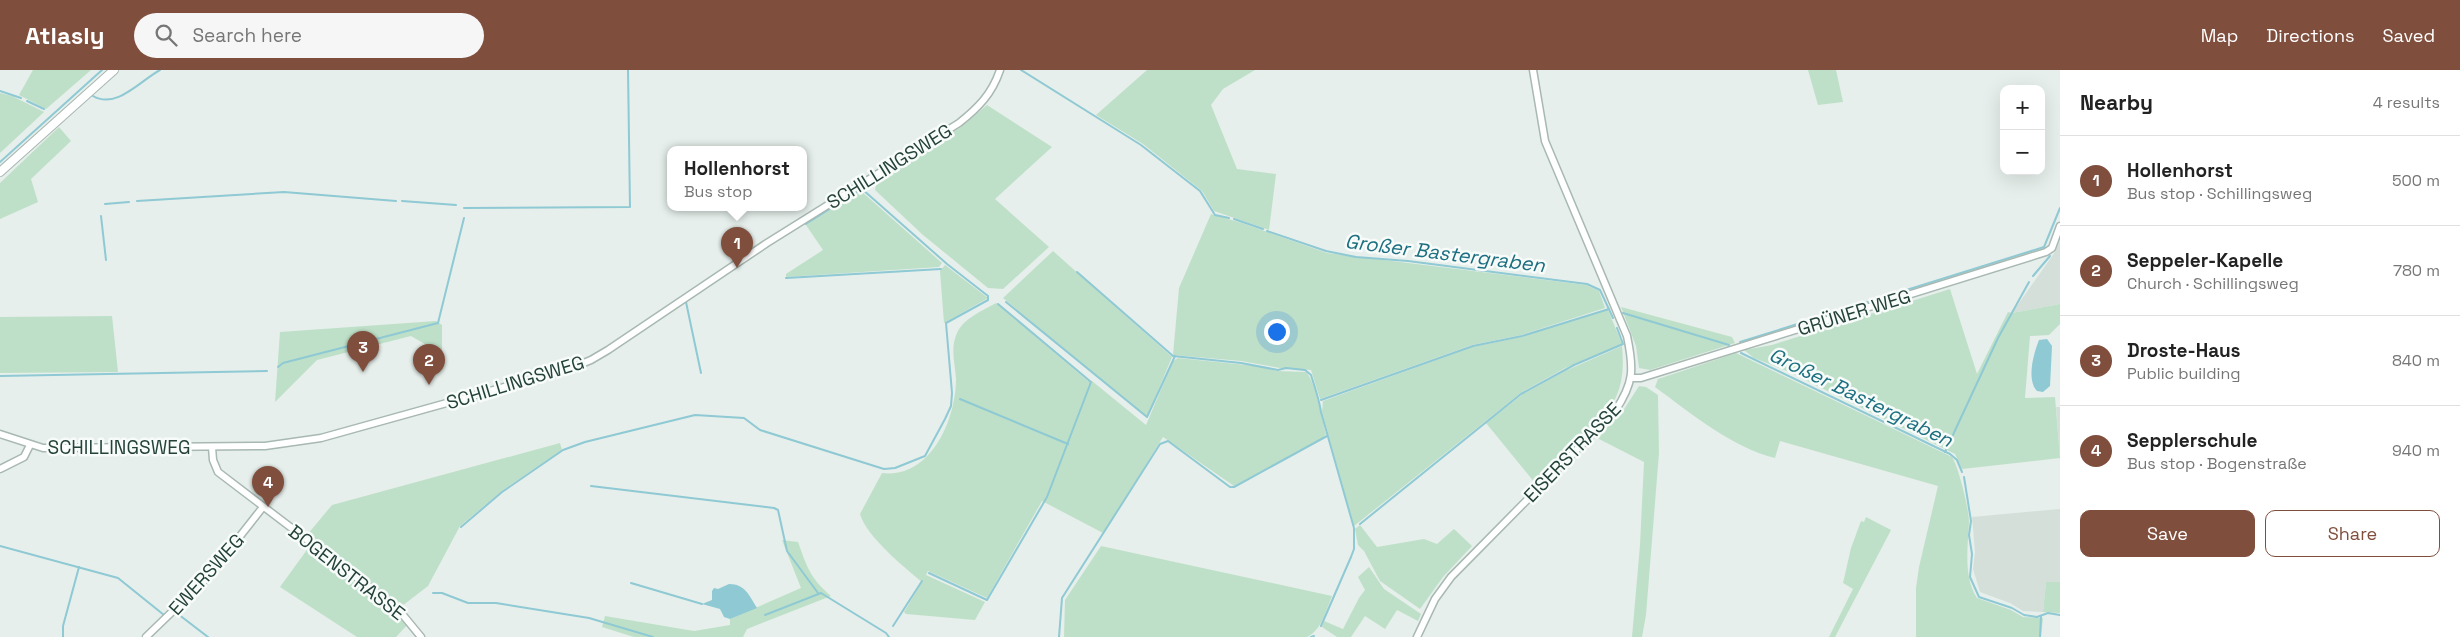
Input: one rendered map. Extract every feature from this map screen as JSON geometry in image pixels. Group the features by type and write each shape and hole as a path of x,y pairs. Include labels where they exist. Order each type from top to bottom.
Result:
{"street":[{"path":"0,172 67,110 114,70"},
{"name":"SCHILLINGSWEG","path":"0,434 43,448 212,448 266,446 321,438 568,369 591,360 766,243 959,123 983,102 991,92 1000,70"},
{"name":"EISERSTRASSE","path":"1417,637 1435,600 1451,577 1615,411 1626,394 1632,378 1632,358 1627,336 1545,141 1532,70"},
{"name":"GRÜNER WEG","path":"1632,378 1651,375 2046,252 2052,248 2060,226"},
{"path":"0,468 24,457 30,445"},
{"name":"BOGENSTRASSE","path":"212,448 213,460 218,472 398,609 421,637"},
{"name":"EWERSWEG","path":"146,637 211,573 263,508"}],"shaded area":[{"path":"2060,241 2060,304 2012,313 2055,252"},
{"path":"2056,407 2060,407 2060,458"},
{"path":"2060,509 2060,582 2046,582 2043,612 2023,611 2010,603 1980,592 1973,569 1975,552 1972,517"}],"green space":[{"path":"33,70 91,70 46,109 19,95"},
{"path":"1147,70 1255,70 1223,89 1211,105 1237,169 1276,174 1269,230 1214,211 1202,191 1143,144 1096,115"},
{"path":"1808,70 1836,70 1843,102 1818,105"},
{"path":"0,93 12,96 44,112 0,153"},
{"path":"987,105 1052,147 995,199 1049,247 1003,289 988,288 923,235 875,190 877,181 961,127"},
{"path":"59,127 71,141 31,179 38,202 0,219 0,183"},
{"path":"861,191 942,263 939,267 786,277 786,274 823,250 806,225"},
{"path":"1211,214 1327,253 1586,285 1599,291 1605,308 1521,335 1472,345 1320,399 1311,370 1173,355 1179,288"},
{"path":"1053,251 1172,357 1148,415 1145,416 1003,298"},
{"path":"945,265 988,298 944,323 940,271"},
{"path":"1950,289 1977,374 2008,312 2012,313 2060,304 2060,324 2049,335 2030,336 2025,398 2055,397 2060,458 1962,469 1955,454 1787,371 1754,358 1744,350 1772,345"},
{"path":"996,303 1088,381 1092,381 1146,425 1173,361 1178,358 1256,366 1277,371 1306,372 1315,391 1326,434 1323,438 1234,486 1163,437 1103,533 1042,501 987,598 928,571 926,575 985,602 975,620 906,614 904,612 922,582 896,560 878,541 864,523 860,514 882,473 899,472 914,466 927,456 937,443 946,428 955,395 956,379 953,350 957,333 969,319"},
{"path":"1621,307 1732,337 1735,343 1650,370 1639,368 1636,346"},
{"path":"1608,310 1622,344 1565,368 1522,392 1354,526 1322,412 1323,401 1472,347 1521,337"},
{"path":"112,316 118,372 0,373 0,317"},
{"path":"436,321 442,325 442,354 411,336 317,360 275,402 280,332"},
{"path":"1622,346 1622,378 1618,393 1610,408 1535,483 1486,423 1523,394 1565,371"},
{"path":"1736,353 1952,457 1967,508 1969,522 1967,561 1973,590 1977,598 2011,610 2023,617 2043,618 2041,637 1916,637 1916,588 1919,567 1938,486 1780,441 1775,458 1759,453 1727,438 1655,387 1658,379"},
{"path":"1639,386 1646,387 1658,395 1659,453 1646,615 1642,637 1632,637 1640,545 1644,462 1597,438 1623,411"},
{"path":"560,443 562,450 503,490 460,526 428,586 402,606 307,535 332,505"},
{"path":"1866,517 1891,530 1835,637 1829,637 1853,589 1843,583 1851,548 1861,521 1864,522"},
{"path":"1360,525 1377,547 1424,539 1437,544 1454,529 1472,546 1443,577 1420,609 1380,581 1364,551 1358,545 1355,529"},
{"path":"782,540 798,542 810,572 831,596 747,629 743,637 634,637 602,627 605,616 694,631 730,625 730,619 801,588"},
{"path":"1101,546 1332,596 1320,625 1307,637 1064,637 1065,600"},
{"path":"309,547 408,624 396,637 357,637 280,587"},
{"path":"1369,567 1384,589 1421,614 1418,621 1397,610 1385,629 1365,616 1351,637 1337,637 1322,627 1324,621 1343,629 1365,590 1358,577"},
{"path":"2046,582 2060,582 2060,613 2043,612"}],"water":[{"path":"2047,339 2052,346 2050,386 2043,392 2037,391 2031,373 2039,340"},
{"path":"729,584 743,588 757,608 730,619 724,617 720,609 702,604 712,600 714,588 718,589"}],"waterway":[{"name":"Großer Bastergraben","path":"0,162 102,70"},
{"name":"Großer Bastergraben","path":"93,96 102,99 119,97 160,70"},
{"path":"464,208 630,207 628,70"},
{"name":"Großer Bastergraben","path":"1021,70 1141,145 1200,191 1215,215 1229,218"},
{"path":"0,91 21,98"},
{"path":"27,101 44,109"},
{"path":"461,527 502,492 563,450 585,442 695,415 744,418 760,430 884,469 895,468 925,456 951,406 952,393 946,323 988,300 988,296 947,264 862,189 806,224"},
{"path":"137,201 284,192 396,201"},
{"path":"402,201 456,205"},
{"path":"105,204 129,202"},
{"path":"1740,342 2044,247 2060,208"},
{"path":"101,216 106,260"},
{"path":"278,367 283,363 438,323 464,218"},
{"name":"Großer Bastergraben","path":"1234,219 1263,229"},
{"name":"Großer Bastergraben","path":"1267,231 1326,251 1356,257 1408,261 1587,284 1600,290 1613,318"},
{"path":"2033,276 2050,256"},
{"path":"786,278 941,269"},
{"path":"1077,272 1173,356 1241,363 1278,370 1286,368 1305,370 1311,375 1354,528 1354,549 1321,626"},
{"path":"1945,452 1998,338 2029,282"},
{"path":"686,302 701,373"},
{"path":"1006,302 1147,417 1175,356"},
{"path":"929,573 987,600 1047,497 1091,382 998,304"},
{"path":"1321,400 1473,346 1522,336 1609,309"},
{"name":"Großer Bastergraben","path":"1623,313 1729,345"},
{"path":"1360,524 1521,394 1574,365 1623,344 1617,328"},
{"name":"Großer Bastergraben","path":"1741,353 1950,454 1957,460 1962,472"},
{"path":"0,376 267,371"},
{"path":"960,399 1068,444"},
{"path":"1059,637 1062,598 1160,444 1168,441 1230,487 1234,487 1327,436"},
{"name":"Großer Bastergraben","path":"1964,477 1971,521 1969,535 1972,554 1970,577 1979,597 2012,608 2024,615 2037,617 2048,613 2060,615"},
{"path":"591,486 774,508 778,510 787,551 818,593"},
{"path":"0,546 118,578 164,615"},
{"path":"63,637 63,626 79,567"},
{"path":"893,626 922,581"},
{"path":"631,583 702,604"},
{"path":"433,593 442,593 468,603 496,603 589,618 653,637"},
{"path":"765,615 821,593 886,633 889,637"},
{"path":"178,614 208,637"},
{"path":"2040,637 2041,616"}],"place":[{"name":"Hollenhorst","path":"737,268"},
{"name":"Droste-Haus","path":"363,372"},
{"name":"Seppeler-Kapelle","path":"429,385"},
{"name":"Sepplerschule","path":"268,507"}]}
